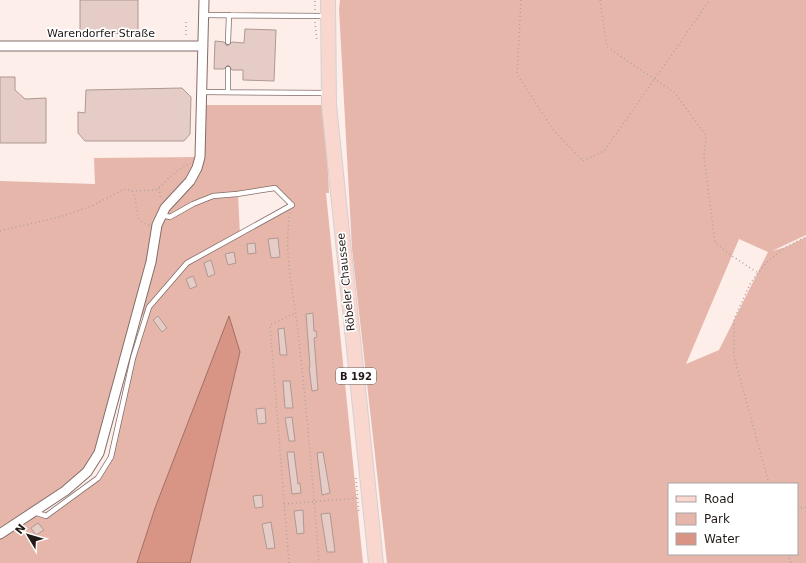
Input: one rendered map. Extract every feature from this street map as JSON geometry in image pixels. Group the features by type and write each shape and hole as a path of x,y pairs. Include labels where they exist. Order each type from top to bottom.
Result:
{"main road":[{"name":"Röbeler Chaussee","path":"328,0 328,93 368,498 376,563"}],"street":[{"path":"0,534 65,491 87,472 99,453 151,262 157,225 162,211 190,182 199,160 204,0"},
{"name":"Warendorfer Straße","path":"0,46 203,46"}],"lane":[{"path":"228,14 228,42"},
{"path":"204,15 327,16"},
{"path":"228,69 228,92"},
{"path":"201,92 328,93"},
{"path":"34,512 46,516 98,478 112,457 133,358 149,307 187,263 292,205 275,188 238,194 212,196 193,204 170,217 162,211"}],"path":[{"path":"521,0 517,74 554,131 583,161 604,151 710,0"},
{"path":"600,0 607,47 675,93 706,136 704,158 715,242 729,254 758,273"},
{"path":"186,22 187,46"},
{"path":"0,231 79,210 104,200 124,189 132,191 156,190 164,181 178,170 199,160"},
{"path":"159,188 162,211"},
{"path":"132,191 138,217 147,225 157,225"},
{"path":"292,205 288,228 291,282 319,563"},
{"path":"769,483 734,356 734,319 751,282 764,264 786,247 806,237"},
{"path":"289,563 283,504 270,325 295,312"},
{"path":"283,504 368,498"}],"green space":[{"path":"340,0 806,0 806,235 772,251 786,247 806,237 806,563 387,563 352,249 339,9","holes":["739,239 768,252 719,350 686,364"]},
{"path":"201,105 329,105 325,112 329,193 326,193 363,563 190,563 240,352 155,508 137,563 0,563 0,181 95,184 94,158 200,157","holes":["275,188 292,205 240,235 238,194","148,308 133,358 111,457 98,478 46,516 34,511 65,491 99,453 130,334"]}],"water":[{"path":"229,316 240,352 190,563 137,563 155,508"}],"building":[{"path":"80,0 138,0 138,33 80,34"},
{"path":"245,29 276,30 274,81 243,80 243,70 232,70 228,65 224,69 214,69 215,41 224,42 227,46 232,42 244,43"},
{"path":"0,77 15,77 15,90 25,99 46,98 46,143 0,143"},
{"path":"182,88 191,97 190,134 184,141 85,141 78,133 78,112 85,113 86,90"},
{"path":"278,238 280,257 271,258 268,239"},
{"path":"255,243 256,253 248,254 247,244"},
{"path":"234,252 236,263 228,265 225,254"},
{"path":"211,260 215,274 208,277 204,263"},
{"path":"193,276 197,286 190,289 186,279"},
{"path":"313,313 314,331 316,331 317,337 314,338 318,390 312,391 306,314"},
{"path":"158,316 167,328 162,332 153,320"},
{"path":"284,328 287,355 280,355 278,329"},
{"path":"283,381 290,381 293,408 285,408"},
{"path":"265,408 266,423 258,424 256,409"},
{"path":"292,417 295,441 289,441 285,418"},
{"path":"287,452 294,452 298,484 300,483 301,493 292,494"},
{"path":"323,452 330,493 322,495 317,453"},
{"path":"262,495 263,507 255,508 253,496"},
{"path":"303,510 304,533 297,534 294,511"},
{"path":"330,513 335,552 327,552 321,514"},
{"path":"271,522 275,548 267,549 262,524"},
{"path":"38,523 44,530 36,535 31,528"}]}
